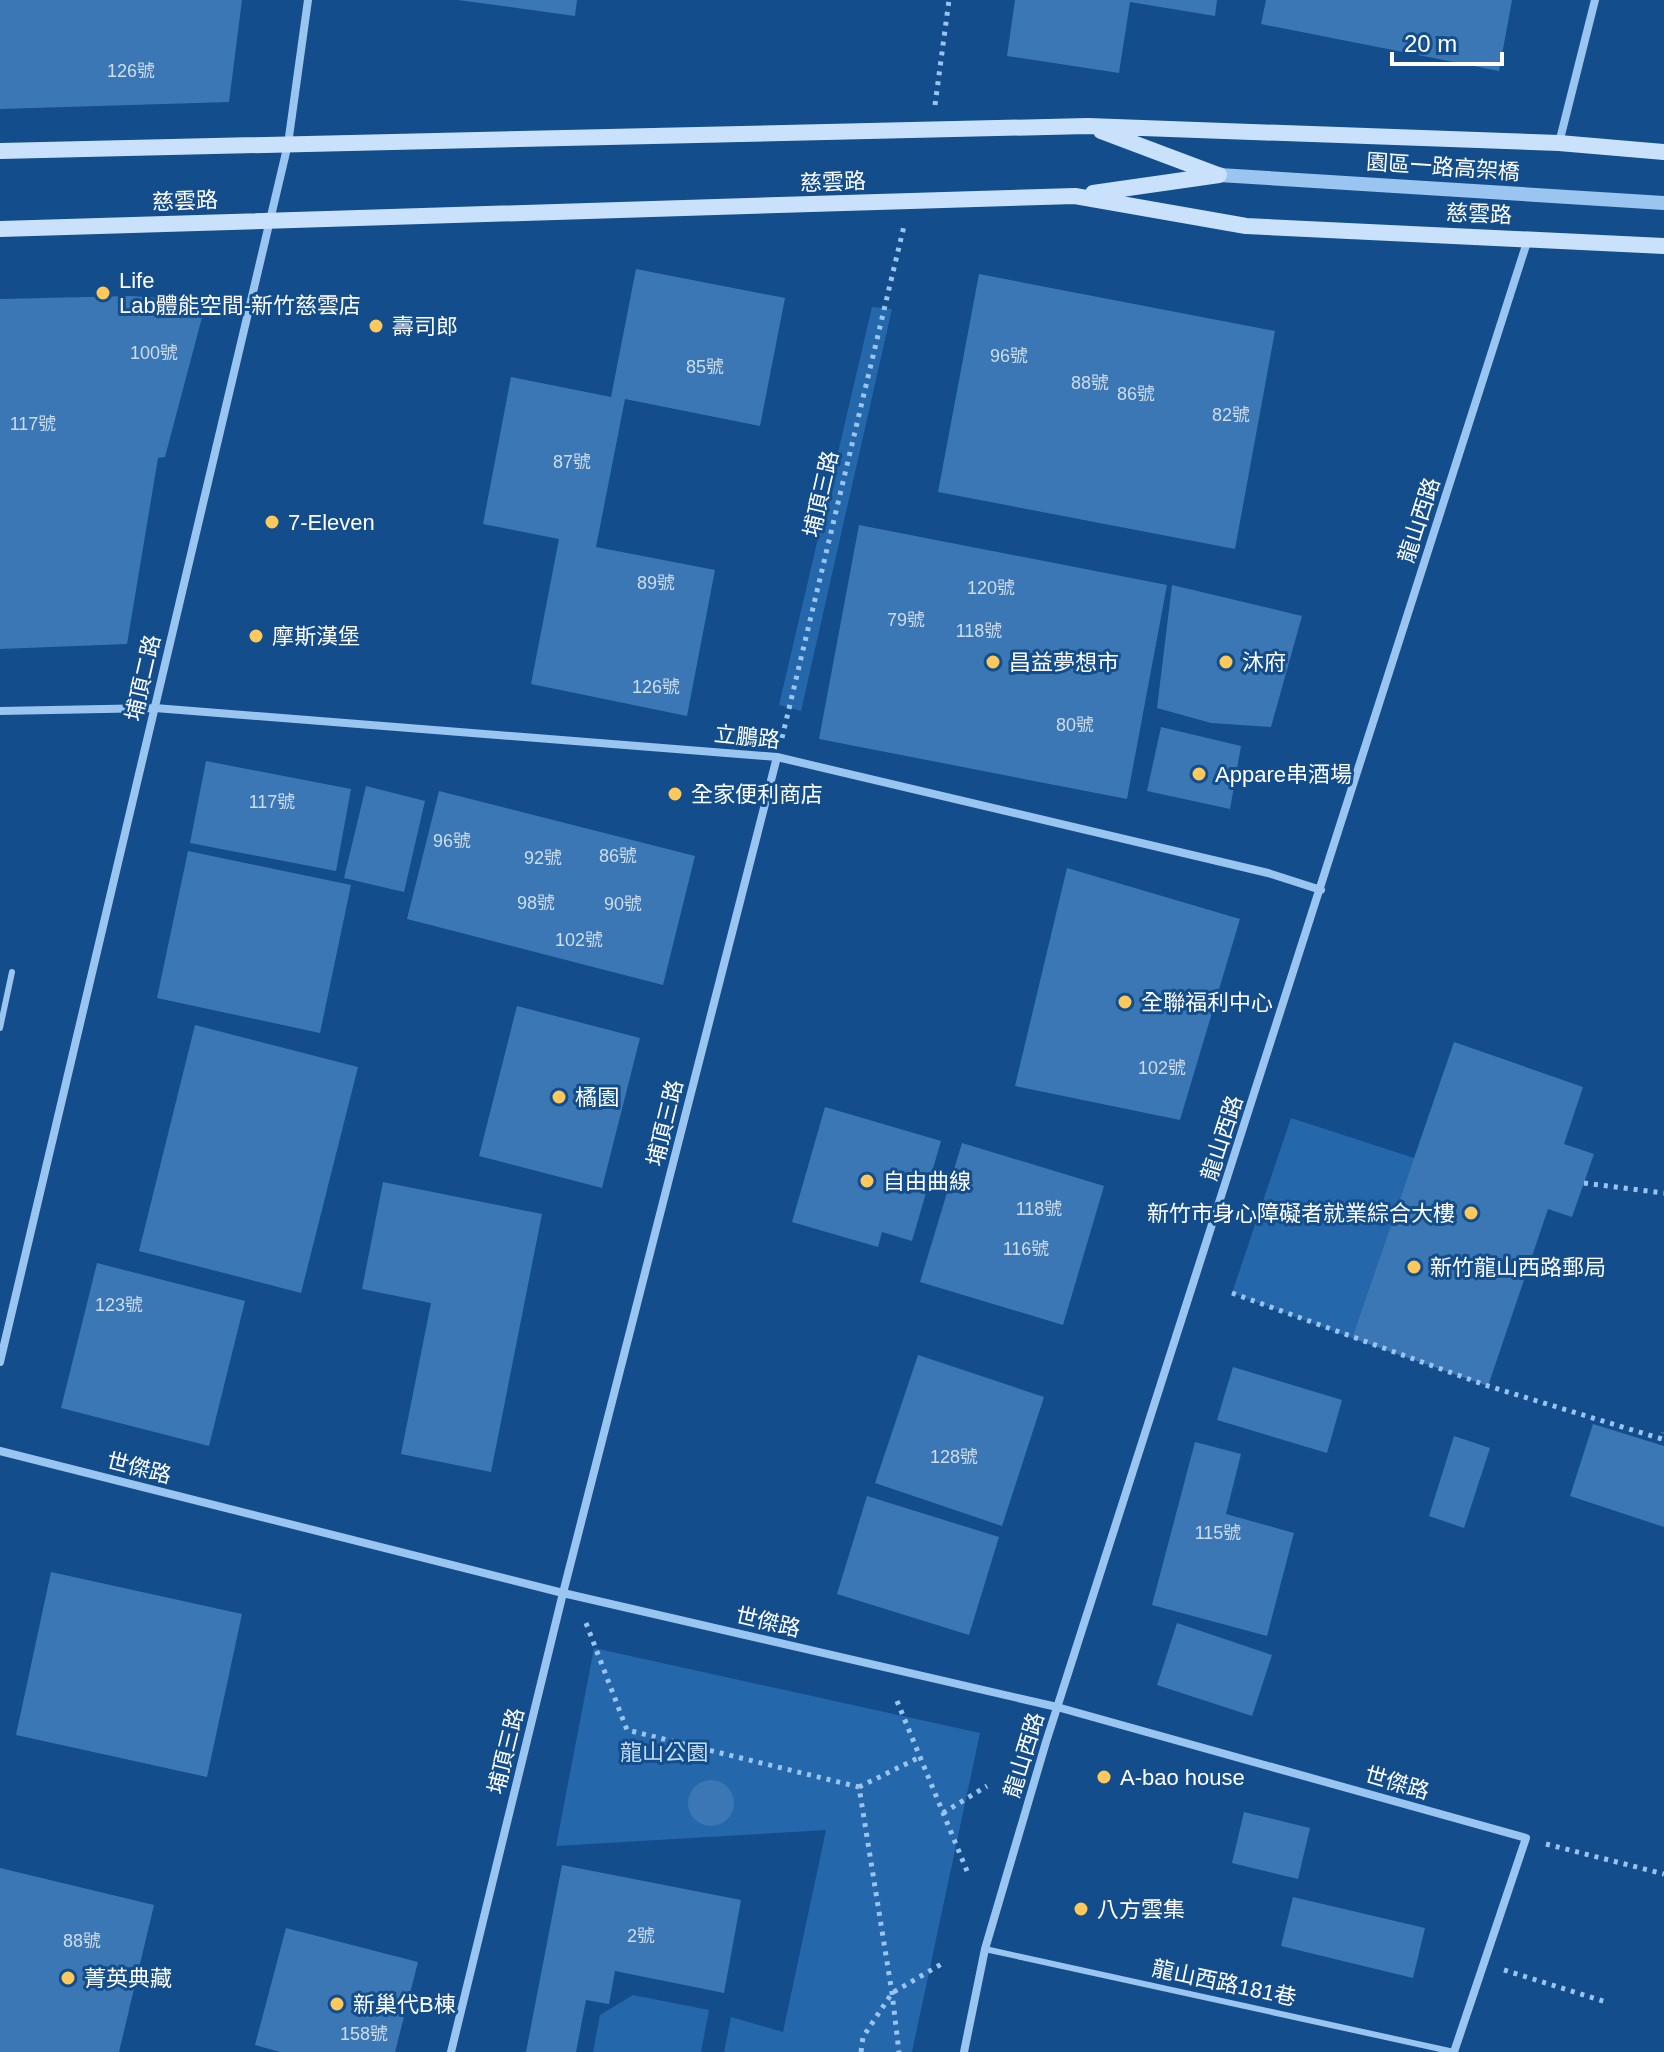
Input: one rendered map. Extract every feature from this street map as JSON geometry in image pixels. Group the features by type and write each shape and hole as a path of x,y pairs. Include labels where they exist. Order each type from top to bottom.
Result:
{"main road":[{"path":"0,151 1088,126 1559,143 1664,152"},
{"path":"1088,126 1219,175"},
{"path":"1075,196 1219,175"},
{"name":"慈雲路","path":"0,229 1075,196 1246,226 1664,246"}],"street":[{"name":"埔頂二路","path":"0,1362 288,144 308,0"},
{"path":"1559,143 1595,0"},
{"name":"園區一路高架橋","path":"1219,175 1664,203"},
{"name":"龍山西路","path":"964,2052 985,1949 1057,1707 1528,238"},
{"name":"立鵬路","path":"0,711 155,708 777,757 1268,873 1321,890"},
{"name":"埔頂三路","path":"451,2052 563,1593 777,757"},
{"name":"世傑路","path":"0,1451 563,1593 1057,1707 1526,1838"},
{"path":"1454,2052 1526,1838"}],"lane":[{"path":"0,1028 12,972"},
{"name":"龍山西路181巷","path":"985,1949 1454,2052"}],"path":[{"path":"932,130 949,0"},
{"name":"埔頂三路","path":"777,757 909,201"},
{"path":"1584,1183 1664,1193"},
{"path":"1232,1293 1488,1386 1663,1437"},
{"path":"586,1623 627,1730 859,1787 920,1757"},
{"path":"897,1701 967,1871"},
{"path":"943,1813 987,1786"},
{"path":"859,1787 899,2052"},
{"path":"1526,1838 1664,1874"},
{"path":"861,2052 863,2037 892,1993 945,1962"},
{"path":"1484,1964 1606,2002"}],"green space":[{"path":"872,307 892,309 801,711 779,705"},
{"path":"1291,1118 1414,1158 1352,1338 1232,1293"},
{"name":"龍山公園","path":"594,1648 980,1733 912,2052 724,2052 731,2017 783,2032 826,1830 556,1846"},
{"path":"633,1995 709,2010 701,2052 593,2052 600,2015"}],"building":[{"path":"0,0 242,0 229,102 0,109"},
{"path":"458,0 577,0 575,16"},
{"path":"1015,0 1217,0 1215,16 1130,2 1119,73 1007,56"},
{"path":"1266,0 1512,0 1499,71 1261,24"},
{"path":"636,269 785,298 760,426 625,399 596,547 715,570 687,716 531,684 559,539 483,524 511,377 611,397"},
{"path":"979,274 1275,331 1235,549 938,492"},
{"path":"131,296 184,300 183,303 205,306 165,457 158,458 127,644 0,649 0,299"},
{"name":"昌益夢想市","path":"859,525 1167,585 1127,799 819,739"},
{"name":"沐府","path":"1172,585 1302,616 1271,727 1211,723 1157,708"},
{"path":"1161,727 1241,746 1230,809 1147,791"},
{"path":"206,761 351,789 336,871 190,843"},
{"path":"366,786 425,801 404,892 344,878"},
{"path":"439,791 695,856 663,985 407,919"},
{"path":"188,851 351,885 320,1033 157,998"},
{"name":"全聯福利中心","path":"1067,868 1240,919 1180,1120 1015,1086"},
{"name":"橘園","path":"517,1006 640,1038 602,1188 479,1156"},
{"path":"195,1025 358,1067 301,1293 139,1251"},
{"name":"新竹市身心障礙者就業綜合大樓","path":"1454,1042 1583,1087 1564,1144 1594,1154 1572,1217 1548,1209 1488,1386 1352,1338"},
{"name":"自由曲線","path":"825,1107 941,1141 912,1241 882,1232 878,1247 792,1222"},
{"path":"962,1143 1104,1186 1063,1325 920,1282"},
{"path":"383,1182 542,1214 491,1472 401,1454 431,1303 362,1289"},
{"path":"97,1263 245,1301 209,1446 61,1408"},
{"path":"918,1355 1044,1397 1002,1526 875,1483"},
{"path":"1233,1367 1342,1400 1327,1453 1217,1420"},
{"path":"1593,1424 1664,1446 1664,1527 1570,1496"},
{"path":"1454,1436 1490,1448 1464,1528 1429,1516"},
{"path":"1195,1442 1241,1454 1226,1514 1294,1533 1267,1636 1152,1605"},
{"path":"867,1496 999,1537 969,1635 837,1594"},
{"path":"51,1572 242,1614 207,1777 16,1735"},
{"path":"1177,1623 1272,1655 1252,1716 1157,1685"},
{"path":"711,1780 727,1787 734,1803 727,1819 711,1826 695,1819 688,1803 695,1787"},
{"path":"1244,1812 1310,1828 1298,1879 1232,1863"},
{"path":"562,1865 741,1900 724,1993 615,1971 609,2004 586,2000 576,2052 526,2052"},
{"name":"菁英典藏","path":"0,1868 154,1905 119,2052 0,2052"},
{"path":"1293,1897 1425,1928 1413,1978 1281,1946"},
{"name":"新巢代B棟","path":"286,1928 418,1962 395,2052 280,2052 255,2045"}],"place":[{"name":"Life Lab體能空間-新竹慈雲店","path":"103,293"},
{"name":"壽司郎","path":"376,326"},
{"name":"7-Eleven","path":"272,522"},
{"name":"摩斯漢堡","path":"256,636"},
{"name":"昌益夢想市","path":"993,662"},
{"name":"沐府","path":"1226,662"},
{"name":"Appare串酒場","path":"1199,774"},
{"name":"全家便利商店","path":"675,794"},
{"name":"全聯福利中心","path":"1125,1002"},
{"name":"橘園","path":"559,1097"},
{"name":"自由曲線","path":"867,1181"},
{"name":"新竹市身心障礙者就業綜合大樓","path":"1471,1213"},
{"name":"新竹龍山西路郵局","path":"1414,1267"},
{"name":"A-bao house","path":"1104,1777"},
{"name":"八方雲集","path":"1081,1909"},
{"name":"菁英典藏","path":"68,1978"},
{"name":"新巢代B棟","path":"337,2004"}]}
